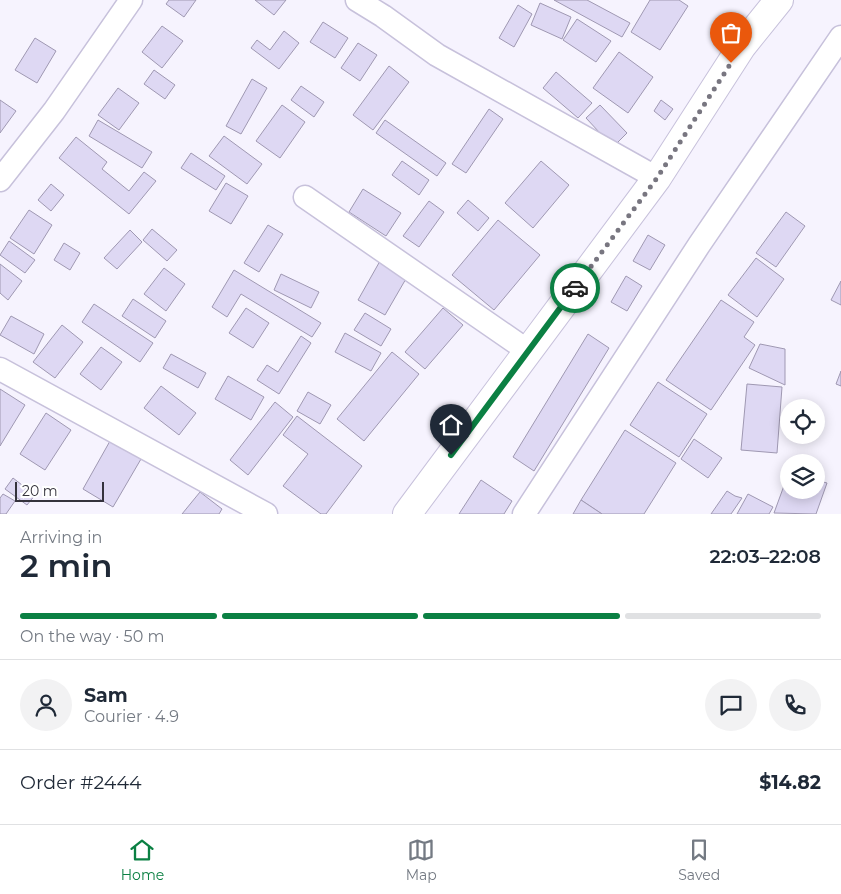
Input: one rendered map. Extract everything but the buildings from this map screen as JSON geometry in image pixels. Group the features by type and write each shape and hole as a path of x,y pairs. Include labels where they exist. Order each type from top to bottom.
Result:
{"main road":[{"path":"406,514 657,178 742,46 779,0"}],"street":[{"path":"0,180 54,111 131,0"},
{"path":"357,0 387,8 437,55 657,178"},
{"path":"524,514 699,245 841,37"},
{"path":"305,197 528,351"},
{"path":"0,369 266,514"}],"way so far":[{"path":"575,288 657,178 731,63"}],"route":[{"path":"451,455 575,288"}]}
